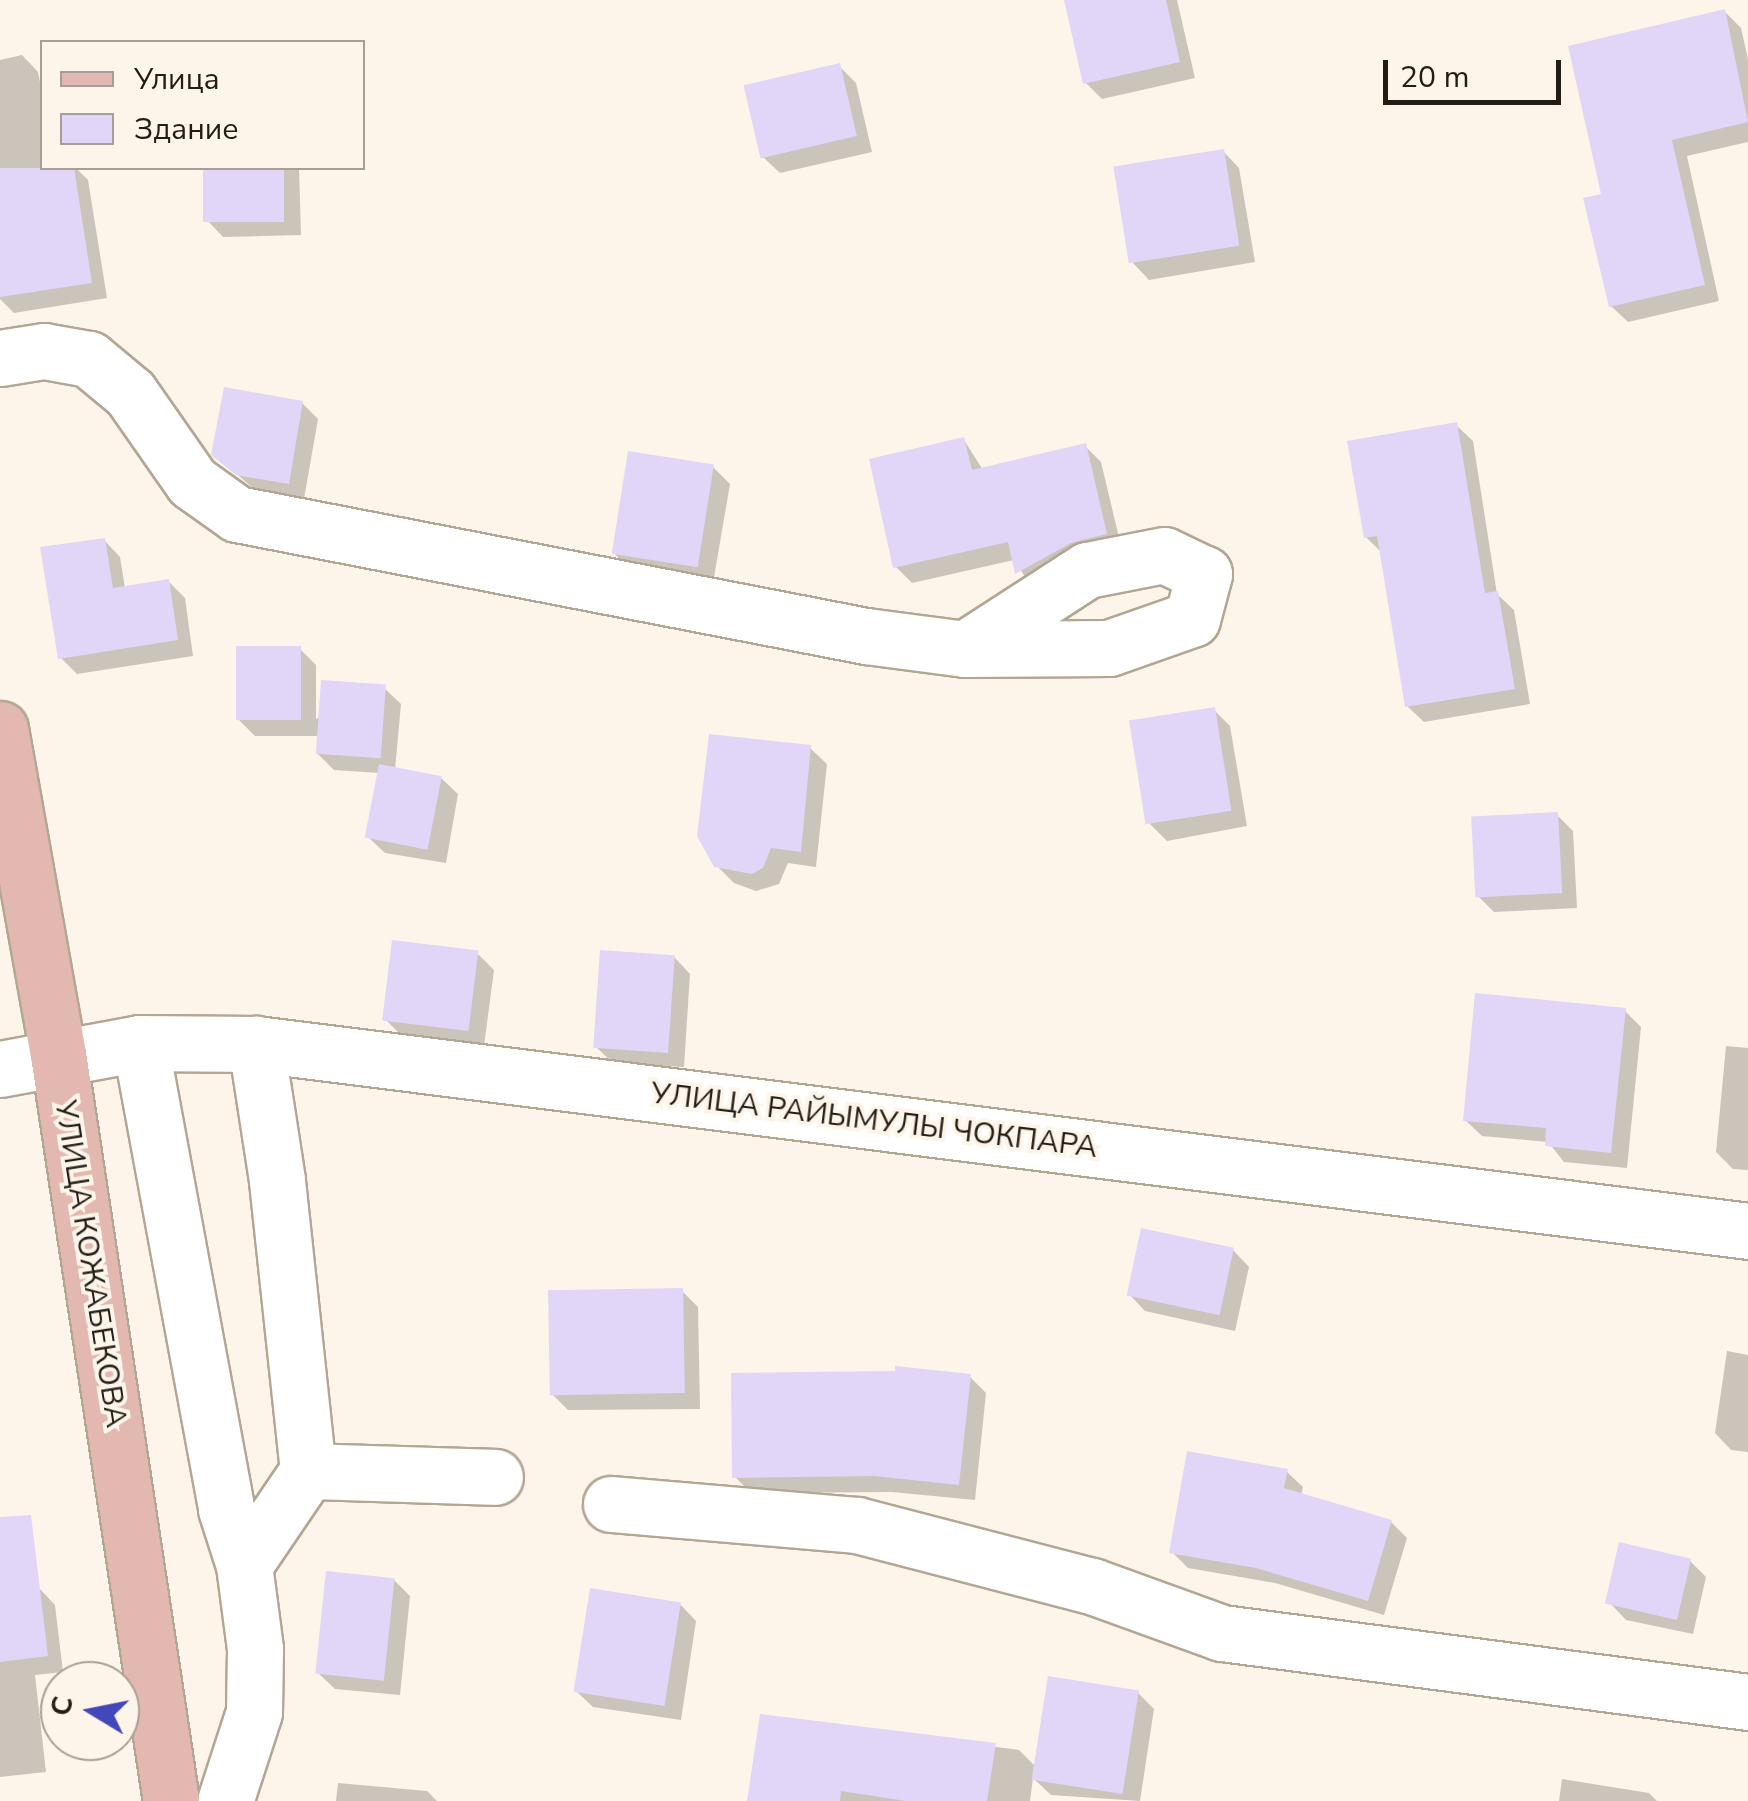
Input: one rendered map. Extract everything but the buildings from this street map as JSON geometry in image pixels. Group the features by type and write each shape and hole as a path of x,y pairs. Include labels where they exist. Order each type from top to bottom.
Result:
{"main road":[{"name":"УЛИЦА КОЖАБЕКОВА","path":"0,729 58,1054 171,1801"}],"street":[{"path":"0,358 44,350 90,358 130,393 192,482 238,514 866,636 965,649"},
{"path":"140,1043 226,1509 244,1565 254,1712 225,1801"},
{"name":"УЛИЦА РАЙЫМУЛЫ ЧОКПАРА","path":"0,1069 58,1054 140,1043 256,1044 1748,1231"},
{"path":"244,1565 308,1471 280,1198 256,1044"},
{"path":"308,1471 495,1477"},
{"path":"611,1504 857,1525 1092,1586 1222,1633 1748,1702"}]}
